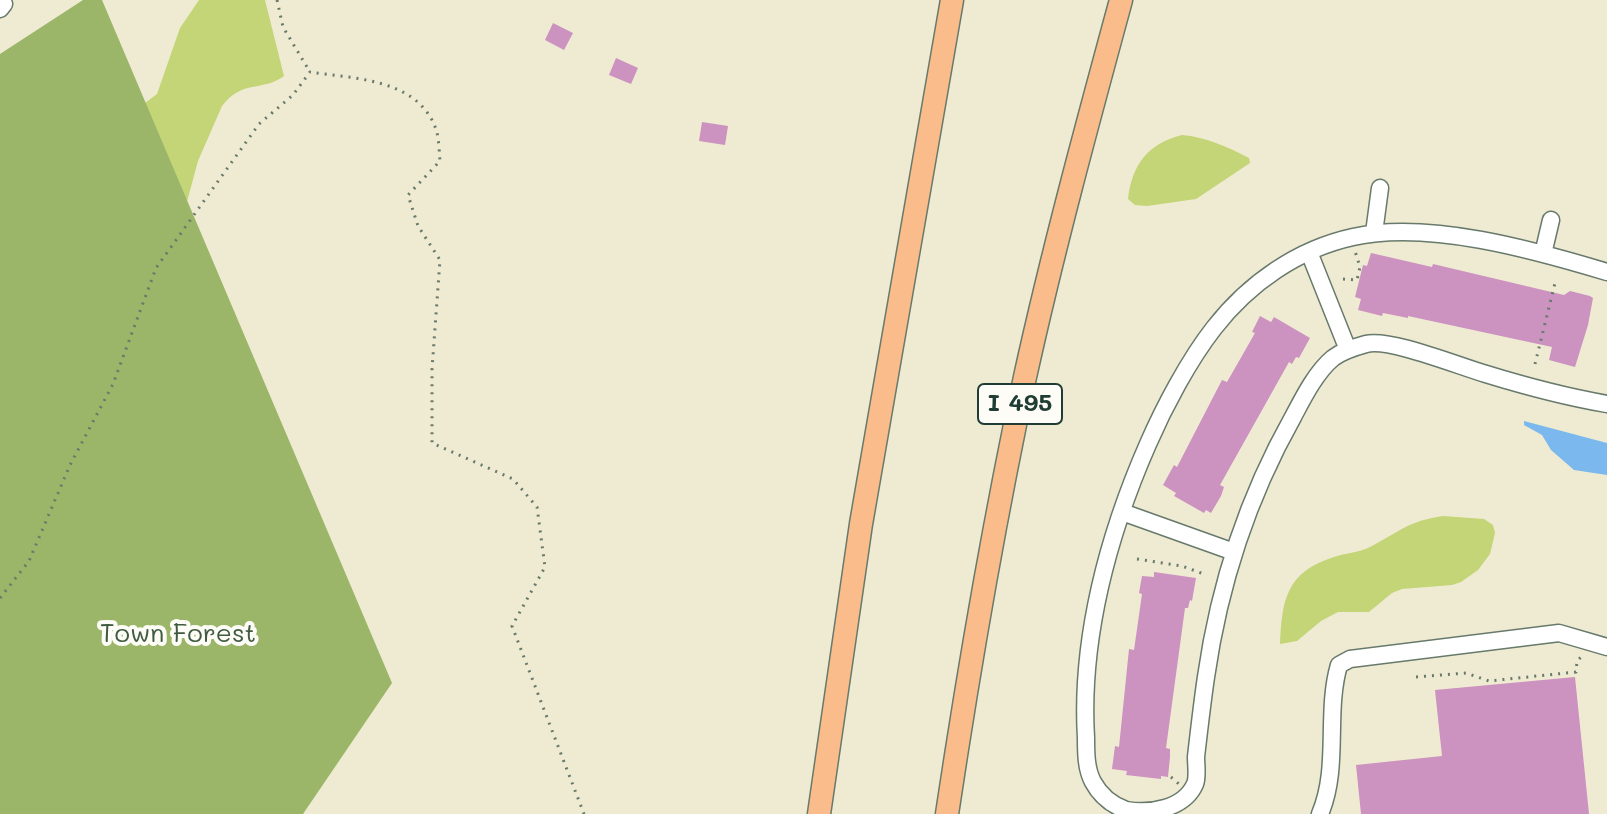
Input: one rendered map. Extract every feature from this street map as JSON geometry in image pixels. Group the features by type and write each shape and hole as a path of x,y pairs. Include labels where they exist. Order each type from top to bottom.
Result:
{"highway":[{"path":"819,814 861,524 952,0"},
{"name":"I 495","path":"947,814 984,583 1025,377 1121,0"}],"lane":[{"path":"1374,233 1380,188"},
{"path":"1543,254 1551,220"},
{"path":"1607,272 1543,254 1423,232 1374,233 1309,252 1256,284 1213,329 1149,442 1122,512 1103,577 1091,639 1085,700 1087,762 1093,783 1109,802 1140,814 1164,811 1183,799 1196,782 1206,674 1224,584 1234,552 1263,472 1295,412 1333,358 1372,342 1390,345 1491,376 1607,404"},
{"path":"1309,252 1348,350"},
{"path":"1122,512 1234,552"},
{"path":"1320,814 1332,758 1335,679 1339,665 1350,659 1559,633 1607,647"}],"path":[{"path":"277,0 283,27 310,72 390,85 420,102 437,130 440,161 408,195 418,226 440,260 432,369 432,443 513,479 537,507 545,567 512,626 584,814"},
{"path":"0,598 29,561 70,465 113,384 156,268 259,124 293,95 310,72"},
{"path":"1343,279 1357,280 1360,267 1354,247"},
{"path":"1535,364 1555,283"},
{"path":"1137,559 1182,566 1204,574"},
{"path":"1416,677 1466,673 1489,681 1576,672 1577,661 1588,655"}],"green space":[{"name":"Town Forest","path":"83,0 102,0 392,683 303,814 0,814 0,54"},
{"path":"199,0 265,0 284,76 268,84 237,92 222,106 198,161 185,209 133,112 157,94 180,28"},
{"path":"1182,135 1225,146 1249,158 1250,163 1196,199 1135,205 1128,199 1130,187 1143,158 1159,144"},
{"path":"1443,516 1484,519 1493,525 1495,533 1490,554 1478,570 1452,585 1402,589 1392,593 1369,612 1338,612 1321,621 1297,641 1280,644 1285,601 1296,580 1306,571 1334,557 1361,551 1412,524"}],"water":[{"path":"1524,421 1607,443 1607,475 1574,470 1551,450 1542,435 1524,425"}],"building":[{"path":"553,23 573,33 564,50 545,40"},
{"path":"616,58 638,68 631,84 609,75"},
{"path":"702,122 728,126 725,145 699,141"},
{"path":"1371,253 1432,267 1433,264 1564,295 1570,291 1590,296 1593,298 1588,325 1575,367 1549,360 1552,347 1408,316 1383,313 1382,316 1358,310 1361,299 1355,297 1363,265 1367,266"},
{"path":"1260,316 1271,322 1274,317 1310,338 1299,358 1296,357 1292,364 1289,362 1220,485 1224,487 1211,513 1206,510 1204,513 1174,496 1176,493 1163,485 1174,465 1177,467 1222,380 1227,382 1255,333 1252,332"},
{"path":"1154,572 1196,578 1192,601 1185,608 1166,748 1170,749 1168,777 1161,776 1161,779 1126,775 1127,771 1112,769 1115,746 1119,747 1129,649 1134,650 1142,576 1154,577"},
{"path":"1575,677 1589,814 1361,814 1356,765 1442,756 1435,690"}]}
